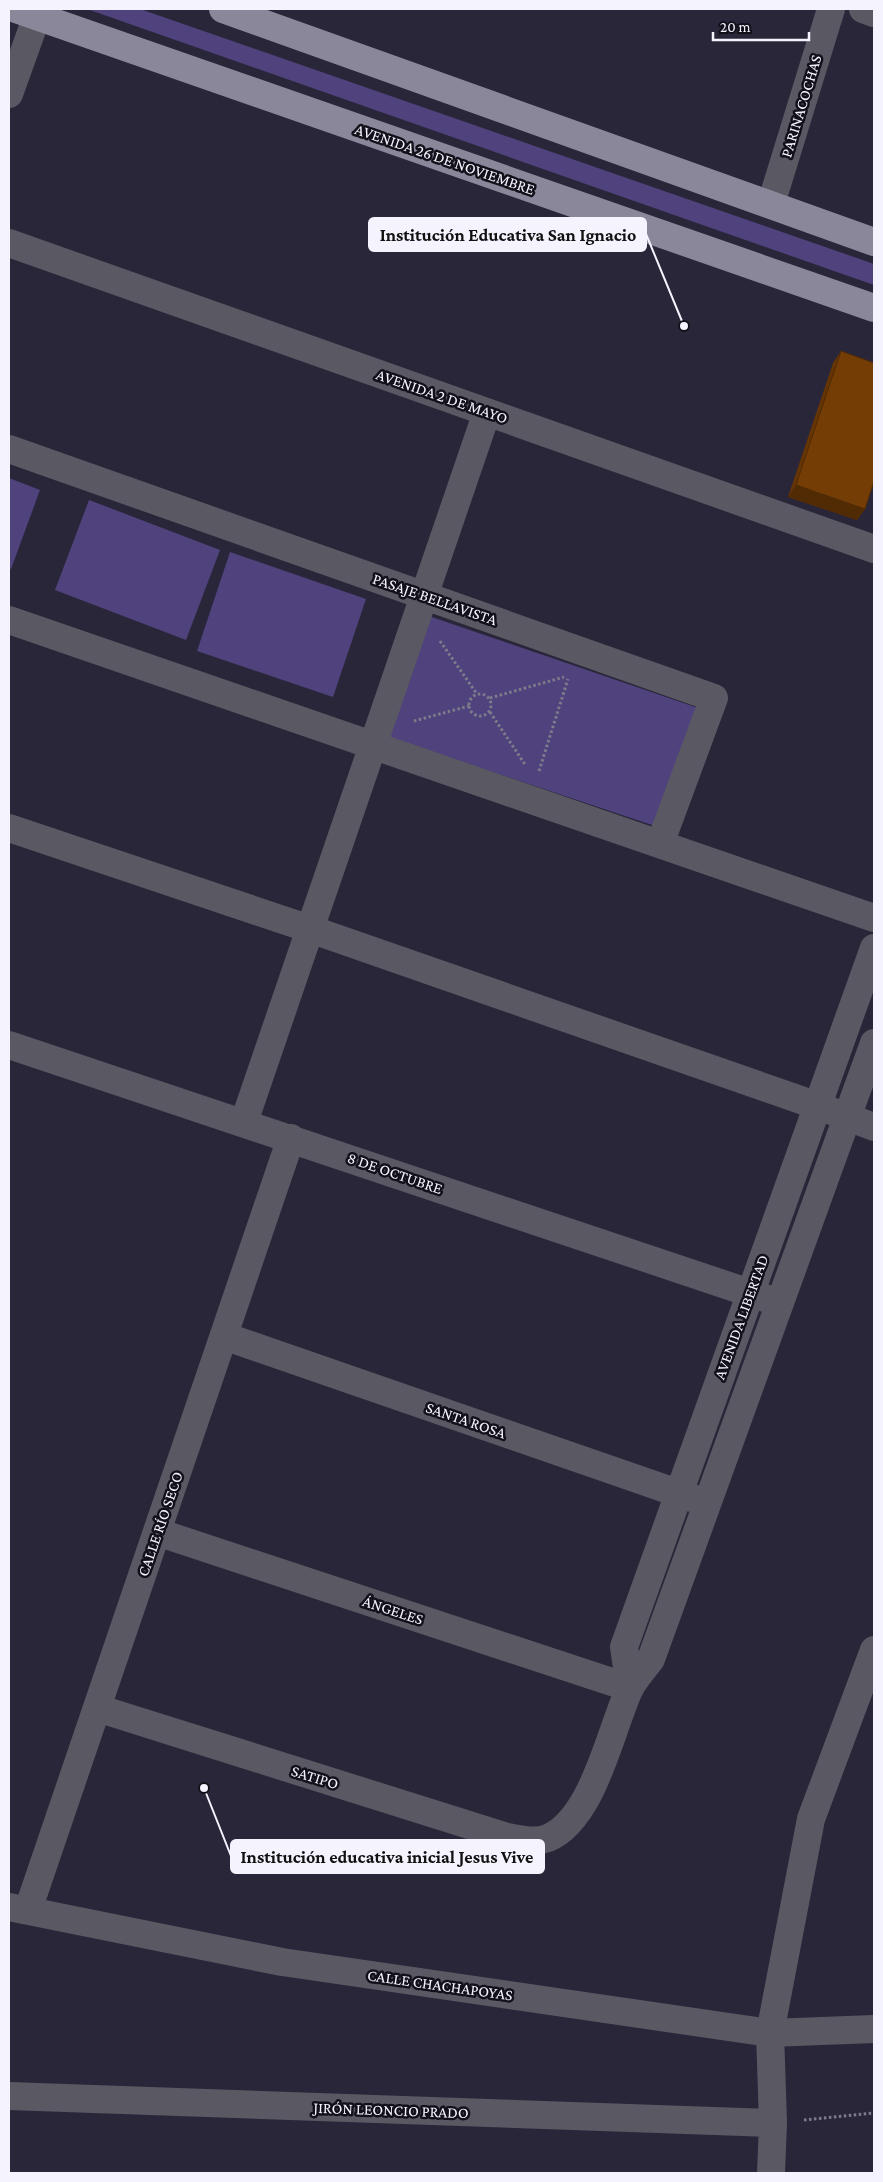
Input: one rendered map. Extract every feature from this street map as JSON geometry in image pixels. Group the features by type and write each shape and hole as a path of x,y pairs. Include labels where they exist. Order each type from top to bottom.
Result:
{"main road":[{"path":"223,9 874,242"},
{"name":"AVENIDA 26 DE NOVIEMBRE","path":"27,12 874,308"}],"street":[{"name":"PARINACOCHAS","path":"771,204 831,9"},
{"path":"862,9 874,13"},
{"path":"9,94 27,12"},
{"name":"AVENIDA 2 DE MAYO","path":"9,243 874,549"},
{"path":"244,1122 488,412"},
{"name":"PASAJE BELLAVISTA","path":"9,449 714,698 660,844"},
{"path":"9,620 874,918"},
{"path":"9,828 310,929 874,1127"},
{"name":"AVENIDA LIBERTAD","path":"630,1688 624,1647 874,948"},
{"name":"AVENIDA LIBERTAD","path":"534,1841 547,1838 569,1825 586,1801 630,1688 651,1659 874,1043"},
{"name":"8 DE OCTUBRE","path":"9,1045 244,1122 780,1303"},
{"name":"CALLE RÍO SECO","path":"19,1908 97,1708 291,1138"},
{"name":"SANTA ROSA","path":"224,1336 708,1504"},
{"name":"ÁNGELES","path":"157,1532 630,1688"},
{"path":"770,2173 773,2123 770,2033 811,1819 874,1650"},
{"name":"SATIPO","path":"97,1708 507,1837 534,1841"},
{"name":"CALLE CHACHAPOYAS","path":"19,1908 282,1962 770,2033 874,2029"},
{"name":"JIRÓN LEONCIO PRADO","path":"9,2096 773,2123"}],"path":[{"path":"437,637 477,694"},
{"path":"490,698 569,676 539,772"},
{"path":"477,694 484,694 490,698 493,706 485,716 477,717 471,713 468,706 471,699 477,694"},
{"path":"407,723 468,706"},
{"path":"490,712 531,773"},
{"path":"773,2123 874,2113"}],"shaded area":[{"path":"87,9 140,9 874,264 874,285"},
{"path":"9,478 40,490 11,569 9,568"},
{"path":"89,500 220,550 186,640 55,590"},
{"path":"230,552 366,599 333,697 197,651"},
{"path":"423,614 701,709 655,826 382,735"}],"building":[{"path":"841,351 874,363 874,481 865,509 796,485"}],"place":[{"name":"Institución Educativa San Ignacio","path":"684,326"},
{"name":"Institución educativa inicial Jesus Vive","path":"204,1788"}]}
